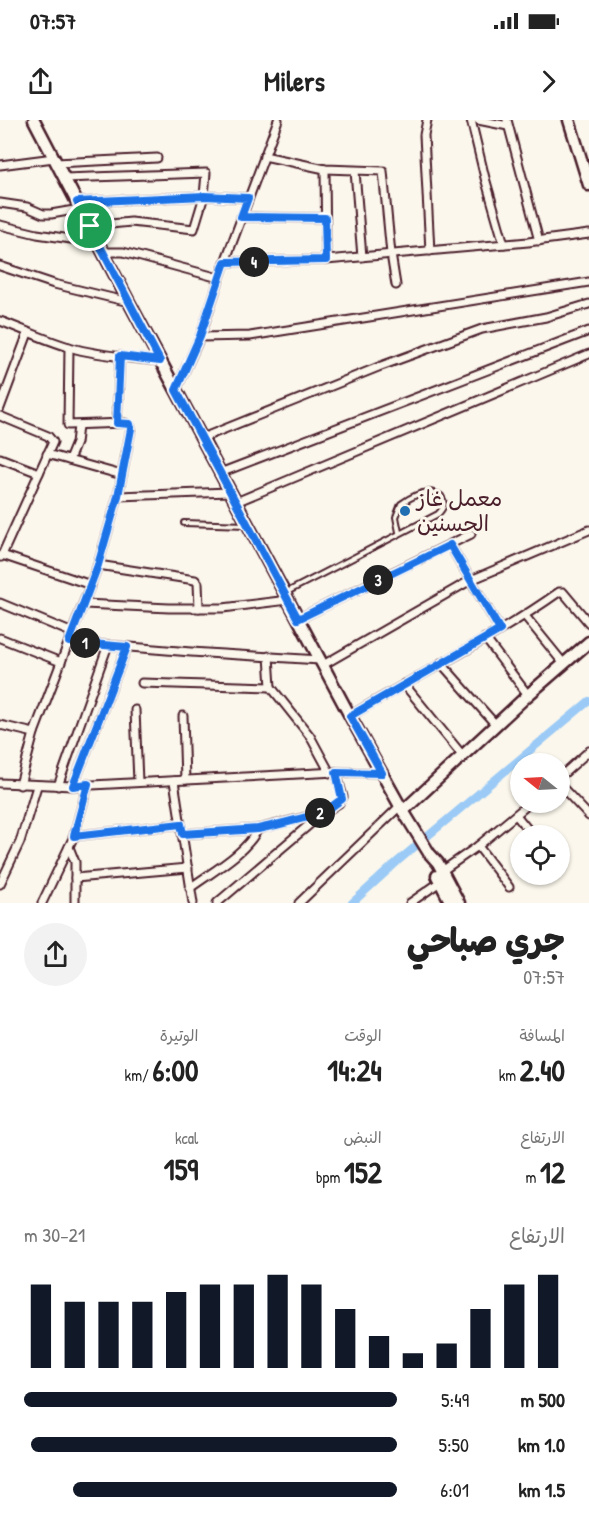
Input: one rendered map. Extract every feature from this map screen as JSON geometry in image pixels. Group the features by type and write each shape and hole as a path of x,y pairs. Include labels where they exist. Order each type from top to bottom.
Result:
{"street":[{"path":"34,120 350,716 427,850 430,863 459,903"},
{"path":"176,390 200,336 241,217 278,120"},
{"path":"427,120 424,135 430,251"},
{"path":"471,120 504,244"},
{"path":"478,120 507,123 538,241"},
{"path":"569,120 589,185"},
{"path":"264,156 325,170 381,171 384,174 396,285"},
{"path":"0,165 55,160 157,158"},
{"path":"325,170 326,260"},
{"path":"355,171 362,257"},
{"path":"64,178 206,173 204,196 194,229 140,222 90,226"},
{"path":"0,203 51,214 79,205 204,196 248,198"},
{"path":"241,217 325,218"},
{"path":"0,225 123,252 219,278"},
{"path":"225,262 326,260 538,241 589,234"},
{"path":"0,266 54,284 129,302"},
{"path":"200,336 250,336 589,282"},
{"path":"201,438 381,366 482,329 546,317 589,304"},
{"path":"0,321 69,347 160,361"},
{"path":"220,473 589,331"},
{"path":"0,408 28,333"},
{"path":"20,785 34,733 98,565 118,496 131,429 130,424 125,423 68,425 69,347"},
{"path":"118,496 233,497 589,354"},
{"path":"117,423 120,356"},
{"path":"0,416 52,438 53,442 1,557 91,585"},
{"path":"69,460 76,443 78,426"},
{"path":"47,454 122,475"},
{"path":"0,458 39,473"},
{"path":"69,642 269,656 322,663 471,580 589,530"},
{"path":"298,619 471,534"},
{"path":"450,545 500,630"},
{"path":"98,565 195,580 198,583 199,608"},
{"path":"350,716 525,616 559,592 563,592 589,623"},
{"path":"84,604 223,608 286,597"},
{"path":"0,603 73,633"},
{"path":"525,616 564,664"},
{"path":"0,638 61,663"},
{"path":"484,638 528,695"},
{"path":"299,903 401,808 463,756 589,642"},
{"path":"58,786 108,645"},
{"path":"73,786 127,647"},
{"path":"217,903 342,799 333,773 310,736 271,687 269,656"},
{"path":"441,663 495,725"},
{"path":"142,683 271,687"},
{"path":"404,684 463,756"},
{"path":"135,710 138,782"},
{"path":"183,716 185,780"},
{"path":"0,724 34,733"},
{"path":"570,768 589,752"},
{"path":"0,783 73,786 333,773 382,773"},
{"path":"174,781 194,903"},
{"path":"42,903 74,836 88,784"},
{"path":"0,884 20,842 37,786"},
{"path":"570,796 589,816"},
{"path":"183,834 258,829 323,813"},
{"path":"410,903 518,813"},
{"path":"516,815 524,825"},
{"path":"74,836 181,824"},
{"path":"190,888 240,851 258,829"},
{"path":"478,846 510,887"},
{"path":"69,847 75,857 75,903"},
{"path":"75,878 188,868"},
{"path":"441,877 451,903"}],"lane":[{"path":"286,597 399,532 438,514 444,505 441,496 434,492 425,492 401,504 396,517 399,532"},
{"path":"184,523 248,525"}],"waterway":[{"path":"352,903 398,861 589,701"}],"place":[{"name":"معمل غاز الحسنين","path":"405,511"}],"route":[{"path":"204,196 248,198 241,217 325,218 326,260 225,262 200,336 176,390 298,619 450,545 500,630 350,716 382,773 336,772 343,797 339,803 323,813 258,829 183,834 181,824 74,836 88,784 73,786 127,647 69,642 98,565 118,496 131,429 130,424 117,423 120,356 160,361 90,226 77,202 204,196"}]}
